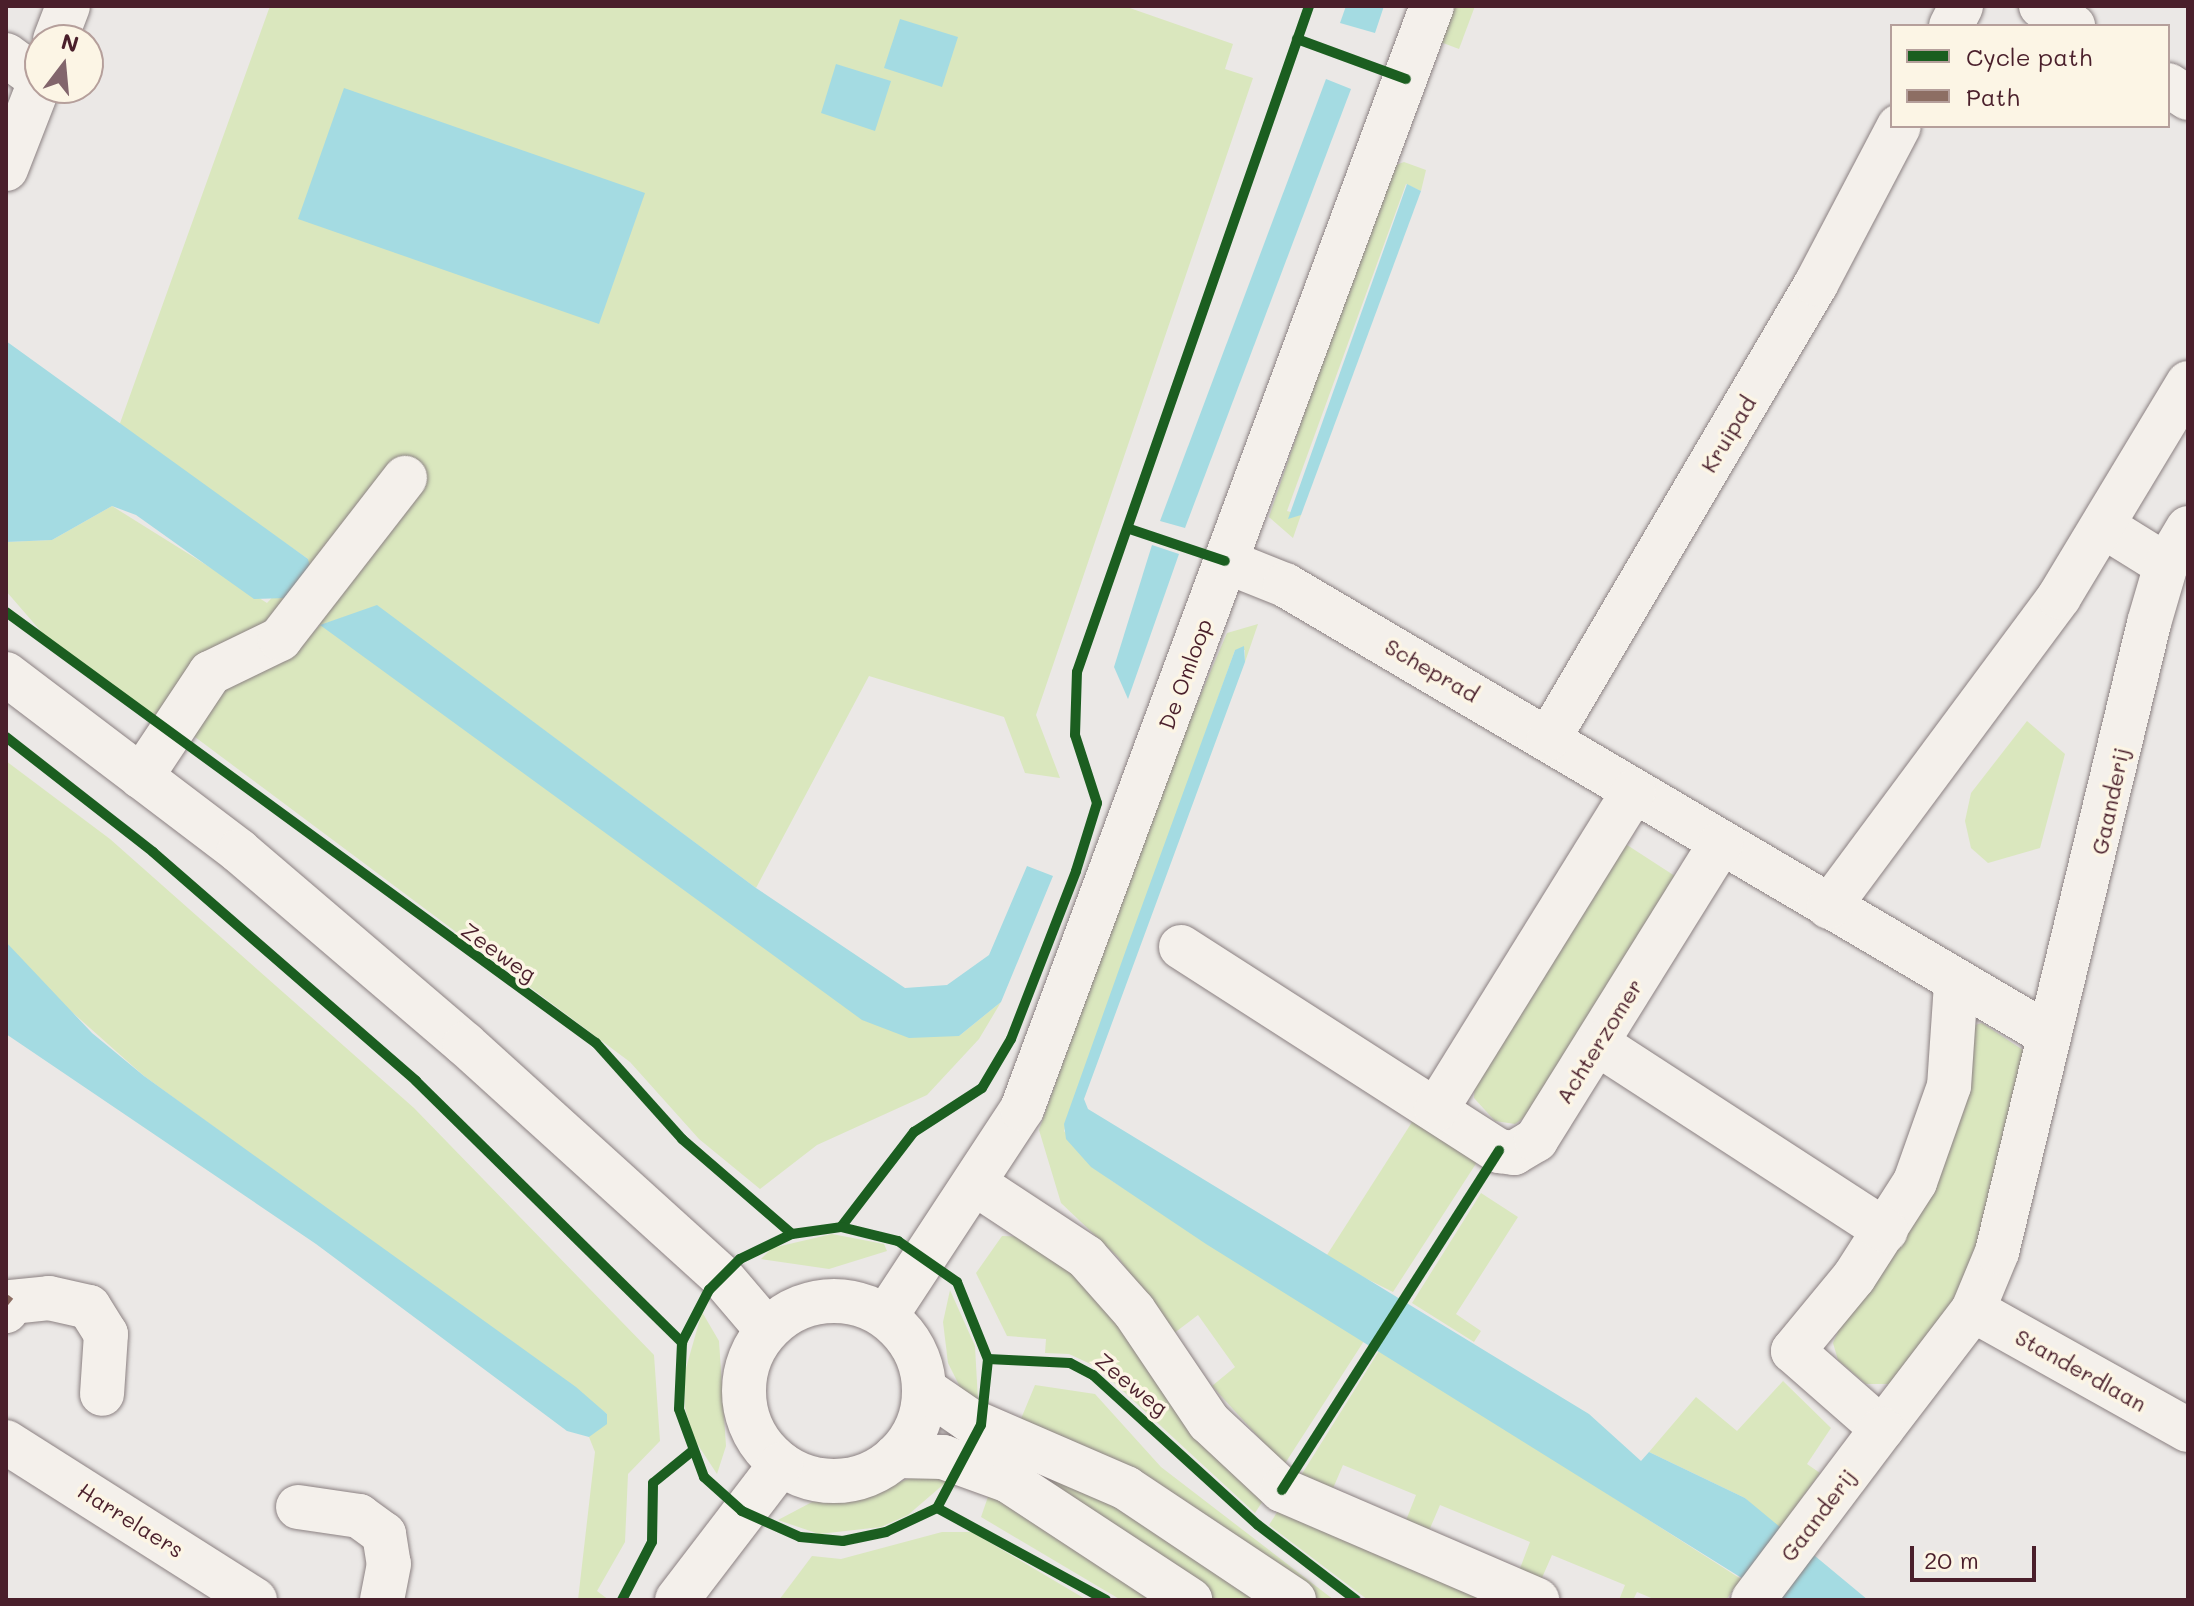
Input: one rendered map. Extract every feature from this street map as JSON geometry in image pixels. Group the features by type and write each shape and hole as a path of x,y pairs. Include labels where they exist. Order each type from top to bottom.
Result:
{"street":[{"name":"De Omloop","path":"886,1316 977,1185 1022,1109 1077,976 1225,561 1432,6"},
{"path":"1952,24 1961,6"},
{"path":"2041,6 2070,24"},
{"path":"6,55 24,69"},
{"path":"2170,86 2188,98"},
{"path":"6,169 31,104"},
{"name":"Kruipad","path":"1549,738 1816,284 1898,128"},
{"path":"1829,907 2103,526 2188,383"},
{"path":"141,777 210,673 280,639 405,478"},
{"path":"2103,526 2166,565"},
{"name":"Gaanderij","path":"1753,1600 1973,1310 2026,1150 2049,1035 2166,565 2188,528"},
{"name":"Scheprad","path":"1225,561 1285,585 1549,738 1634,791"},
{"path":"6,674 141,777 549,1117 721,1276 767,1330"},
{"path":"1436,1110 1634,791 1956,984 2049,1035"},
{"name":"Achterzomer","path":"1181,947 1499,1151 1525,1149 1598,1044 1721,843"},
{"path":"1882,1429 1793,1351 1886,1231 1935,1137 1949,1086 1956,984"},
{"path":"1598,1044 1886,1231"},
{"path":"977,1185 1029,1214 1094,1265 1209,1422 1282,1490 1537,1600"},
{"path":"6,1311 11,1302 49,1298 89,1307 106,1334 102,1394"},
{"path":"896,1456 919,1422 924,1389 916,1353 886,1316 823,1301 767,1330 746,1368 745,1400 753,1431 781,1464 825,1481 849,1480 896,1456 943,1457 1009,1481 1190,1600"},
{"name":"Standerdlaan","path":"1973,1310 2188,1430"},
{"path":"924,1389 969,1420 1126,1488 1294,1600"},
{"name":"Harrelaers","path":"6,1442 255,1600"},
{"path":"677,1600 781,1464"},
{"path":"298,1507 359,1516 384,1534 389,1564 382,1600"}],"green space":[{"path":"270,6 1124,6 1233,44 1225,69 1253,78 1036,715 1060,778 1025,773 1004,717 869,676 756,888 377,606 321,625 959,1036 1001,1002 979,1039 927,1095 817,1145 760,1189 699,1139 630,1062 191,734 225,678 302,644 320,625 287,598 269,634 159,720 45,636 6,591 6,542 52,540 112,506 267,603 308,559 119,426"},
{"path":"1449,6 1475,6 1459,49 1435,40"},
{"path":"1404,162 1426,170 1421,191 1406,184 1287,511 1301,515 1293,538 1269,517 1388,168"},
{"path":"1258,624 1245,662 1245,650 1235,650 1064,1131 1109,1179 1364,1341 1284,1465 1212,1386 1235,1367 1198,1315 1173,1334 1118,1257 1061,1203 1039,1130 1157,797 1227,633"},
{"path":"2027,721 2065,754 2040,848 1988,863 1971,848 1965,821 1971,793"},
{"path":"6,761 110,839 414,1108 654,1355 660,1441 628,1474 625,1542 597,1591 609,1600 578,1600 595,1452 589,1437 607,1414 144,1076 46,989 6,942"},
{"path":"1624,843 1678,878 1531,1113 1515,1124 1495,1121 1474,1098 1475,1079"},
{"path":"1982,1023 2026,1052 1973,1269 1901,1384 1866,1384 1838,1360 1833,1343 1971,1026"},
{"path":"1414,1119 1479,1159 1393,1292 1325,1258"},
{"path":"1481,1193 1518,1217 1456,1314 1481,1331 1474,1342 1412,1303"},
{"path":"832,1234 884,1244 887,1251 829,1269 761,1259 772,1248"},
{"path":"1002,1236 1030,1237 1089,1282 1264,1499 1255,1513 1097,1367 1069,1354 1045,1353 1046,1339 1007,1336 976,1273"},
{"path":"950,1290 975,1346 978,1401 961,1389 948,1363 943,1322"},
{"path":"702,1312 719,1341 726,1446 717,1474 694,1439 685,1408 684,1375"},
{"path":"1379,1351 1741,1579 1726,1600 1656,1600 1637,1592 1633,1600 1619,1600 1625,1585 1552,1555 1541,1580 1519,1571 1530,1542 1440,1505 1428,1533 1405,1523 1416,1495 1343,1465 1331,1493 1300,1477"},
{"path":"1783,1381 1831,1428 1807,1464 1820,1473 1779,1530 1745,1498 1649,1452 1696,1397 1737,1431"},
{"path":"1035,1385 1095,1394 1161,1467 1334,1600 1312,1600 1018,1426"},
{"path":"1031,1458 1118,1498 1267,1600 1211,1600 1026,1478"},
{"path":"921,1474 952,1477 908,1515 881,1527 819,1534 778,1520 812,1502 861,1497"},
{"path":"990,1491 1169,1600 1121,1600 981,1517"},
{"path":"1279,1509 1481,1597 1480,1600 1368,1600 1269,1525"},
{"path":"942,1532 972,1532 1087,1600 779,1600 812,1556 841,1559"}],"water":[{"path":"1346,6 1384,6 1375,33 1340,23"},
{"path":"900,19 958,37 942,87 884,68"},
{"path":"836,64 891,81 875,131 821,113"},
{"path":"1326,79 1351,89 1185,528 1160,521"},
{"path":"344,88 645,193 599,324 298,219"},
{"path":"1407,184 1421,191 1301,515 1288,519"},
{"path":"6,341 308,559 311,570 287,598 254,599 136,515 112,506 52,540 6,542"},
{"path":"1152,545 1179,554 1128,699 1114,667"},
{"path":"377,605 756,888 905,988 947,985 989,955 1027,866 1053,876 1001,1002 959,1036 909,1038 862,1020 320,625"},
{"path":"1244,646 1245,662 1084,1099 1088,1109 1589,1414 1641,1461 1649,1452 1745,1498 1868,1600 1777,1600 1206,1244 1091,1167 1066,1139 1064,1124 1127,947 1235,650"},
{"path":"6,942 92,1033 144,1076 576,1387 607,1414 607,1424 589,1437 567,1431 316,1244 6,1034"}],"marked path":[{"path":"6,1298 11,1302"}],"cycle path":[{"path":"841,1227 914,1132 982,1088 1011,1039 1076,871 1097,803 1075,735 1077,672 1309,6"},
{"path":"1297,39 1406,79"},
{"path":"1130,529 1225,561"},
{"name":"Zeeweg","path":"6,612 596,1043 682,1139 792,1234"},
{"path":"6,737 153,852 416,1081 682,1342"},
{"path":"1282,1490 1499,1151"},
{"name":"Zeeweg","path":"1106,1600 937,1508 886,1532 843,1541 800,1537 742,1511 704,1477 679,1409 682,1342 709,1290 740,1259 792,1234 841,1227 898,1241 957,1282 988,1359 1070,1363 1093,1375 1258,1525 1356,1600"},
{"path":"937,1508 981,1425 988,1359"},
{"path":"622,1600 652,1542 653,1483 691,1452"}]}
